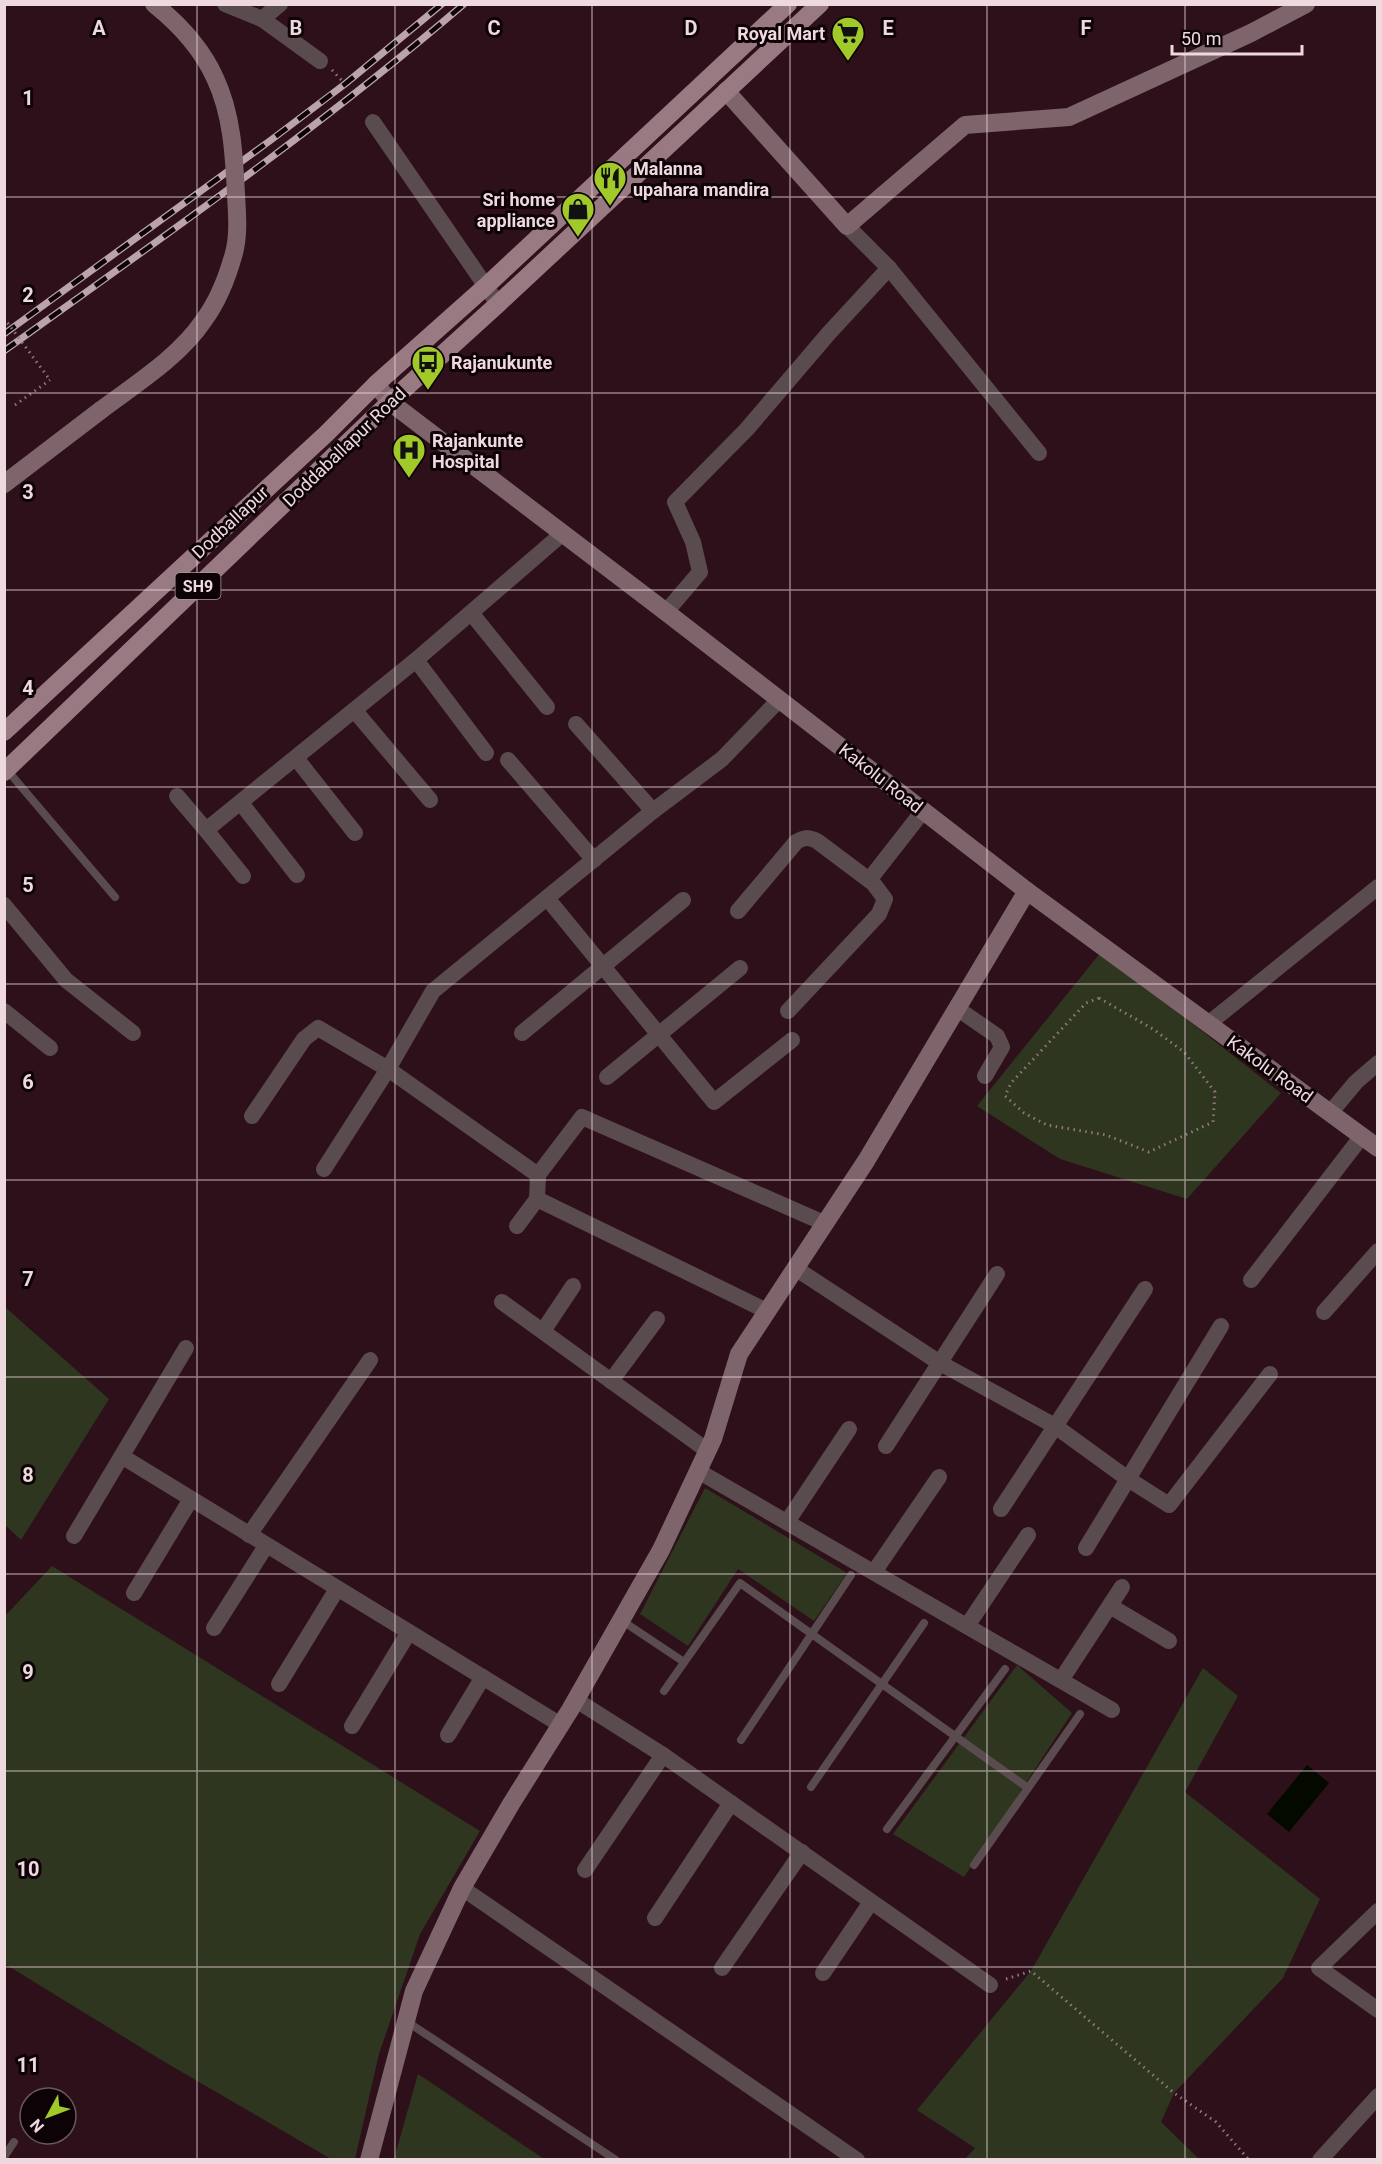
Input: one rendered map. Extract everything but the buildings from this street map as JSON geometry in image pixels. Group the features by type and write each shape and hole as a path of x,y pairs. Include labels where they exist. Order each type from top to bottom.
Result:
{"main road":[{"path":"4,484 140,381 190,337 204,321 215,302 234,253 238,228 234,141 224,100 215,77 195,45 154,4"},
{"name":"Doddaballapur Road","path":"376,384 485,287 788,4"},
{"name":"Doddaballapur Road","path":"5,769 390,402 820,4"},
{"path":"726,91 848,226 965,125 1069,117 1251,33 1306,4"},
{"name":"Kakolu Road","path":"376,384 390,402 923,811 1377,1148"},
{"name":"Dodballapur","path":"4,732 326,434 376,384"},
{"path":"369,2160 414,1991 462,1888 576,1700 661,1550 713,1439 739,1354 866,1161 1028,891"}],"street":[{"path":"225,4 262,19 320,61"},
{"path":"262,19 280,4"},
{"path":"711,78 726,91"},
{"path":"373,122 498,304"},
{"path":"848,226 889,268 1039,453"},
{"path":"666,612 700,572 693,542 675,502 747,429 829,333 889,268"},
{"path":"206,830 472,614 562,534"},
{"path":"472,614 547,707"},
{"path":"416,660 486,753"},
{"path":"324,1169 388,1069 433,991 653,811 722,759 779,700"},
{"path":"354,711 430,800"},
{"path":"576,724 653,811"},
{"path":"296,758 355,833"},
{"path":"508,760 594,860"},
{"path":"177,796 243,876"},
{"path":"241,803 297,875"},
{"path":"869,880 923,811"},
{"path":"738,911 796,843 809,837 869,880 885,899 879,914 788,1011"},
{"path":"1208,1024 1377,887"},
{"path":"546,898 714,1102 792,1040"},
{"path":"522,1033 682,900"},
{"path":"4,905 66,980 133,1033"},
{"path":"607,1077 740,968"},
{"path":"958,1009 997,1036 1002,1047 984,1076"},
{"path":"4,1011 50,1048"},
{"path":"252,1116 304,1039 318,1028 388,1069 538,1175"},
{"path":"1330,1113 1356,1082 1377,1063"},
{"path":"517,1226 537,1199 538,1175 582,1117 824,1223"},
{"path":"1251,1280 1362,1136"},
{"path":"537,1199 767,1311"},
{"path":"1324,1312 1377,1251"},
{"path":"795,1268 940,1363 1055,1426 1128,1479 1169,1505 1270,1374"},
{"path":"886,1446 997,1274"},
{"path":"543,1331 573,1286"},
{"path":"1001,1509 1145,1289"},
{"path":"502,1302 708,1451"},
{"path":"611,1381 657,1319"},
{"path":"1086,1548 1221,1326"},
{"path":"74,1536 186,1348"},
{"path":"249,1535 370,1360"},
{"path":"788,1522 849,1429"},
{"path":"123,1457 561,1725"},
{"path":"698,1471 1112,1710"},
{"path":"874,1572 939,1477"},
{"path":"134,1593 191,1499"},
{"path":"967,1626 1028,1535"},
{"path":"214,1628 266,1546"},
{"path":"1061,1680 1122,1587"},
{"path":"279,1684 337,1589"},
{"path":"1110,1606 1169,1641"},
{"path":"352,1726 409,1632"},
{"path":"448,1735 483,1677"},
{"path":"576,1700 663,1755 990,1984"},
{"path":"585,1870 663,1755"},
{"path":"655,1918 731,1803"},
{"path":"722,1968 802,1852"},
{"path":"462,1888 857,2160"},
{"path":"823,1973 871,1902"},
{"path":"1377,1911 1319,1968 1377,2010"},
{"path":"1320,2160 1377,2096"}],"lane":[{"path":"5,769 114,897"},
{"path":"741,1740 851,1575"},
{"path":"664,1691 740,1583 1028,1788"},
{"path":"621,1620 684,1662"},
{"path":"811,1787 924,1623"},
{"path":"887,1829 1005,1669"},
{"path":"974,1865 1080,1714"},
{"path":"406,2020 616,2160"},
{"path":"4,2157 14,2142"}],"path":[{"path":"4,318 50,380 15,405"},
{"path":"1099,998 1153,1029 1184,1052 1215,1092 1213,1122 1149,1152 1106,1136 1047,1125 1024,1113 1005,1096 1011,1083 1086,1003 1099,998"},
{"path":"990,1984 1031,1971 1174,2093 1216,2122 1249,2160"}],"green space":[{"path":"1101,952 1281,1093 1187,1199 1060,1159 977,1106"},
{"path":"5,1307 109,1399 21,1540 5,1525"},
{"path":"705,1488 847,1573 814,1621 738,1569 688,1646 640,1614"},
{"path":"52,1566 480,1831 420,1934 379,2054 355,2159 331,2159 163,2061 5,1964 5,1616"},
{"path":"1017,1665 1072,1713 964,1877 893,1834"},
{"path":"1203,1668 1238,1696 1185,1792 1320,1899 1283,1978 1174,2093 1161,2122 1199,2159 965,2159 975,2148 917,2110 1031,1971"},
{"path":"418,2074 544,2159 394,2159"}],"shaded area":[{"path":"1307,1765 1329,1783 1289,1832 1267,1814"}],"railway":[{"path":"4,334 271,140 345,84 442,4"},
{"path":"4,351 295,139 464,4"}],"place":[{"name":"Royal Mart","path":"848,62"},
{"name":"Malanna upahara mandira","path":"610,207"},
{"name":"Sri home appliance","path":"578,238"},
{"name":"Rajanukunte","path":"428,391"},
{"name":"Rajankunte Hospital","path":"409,479"}]}
